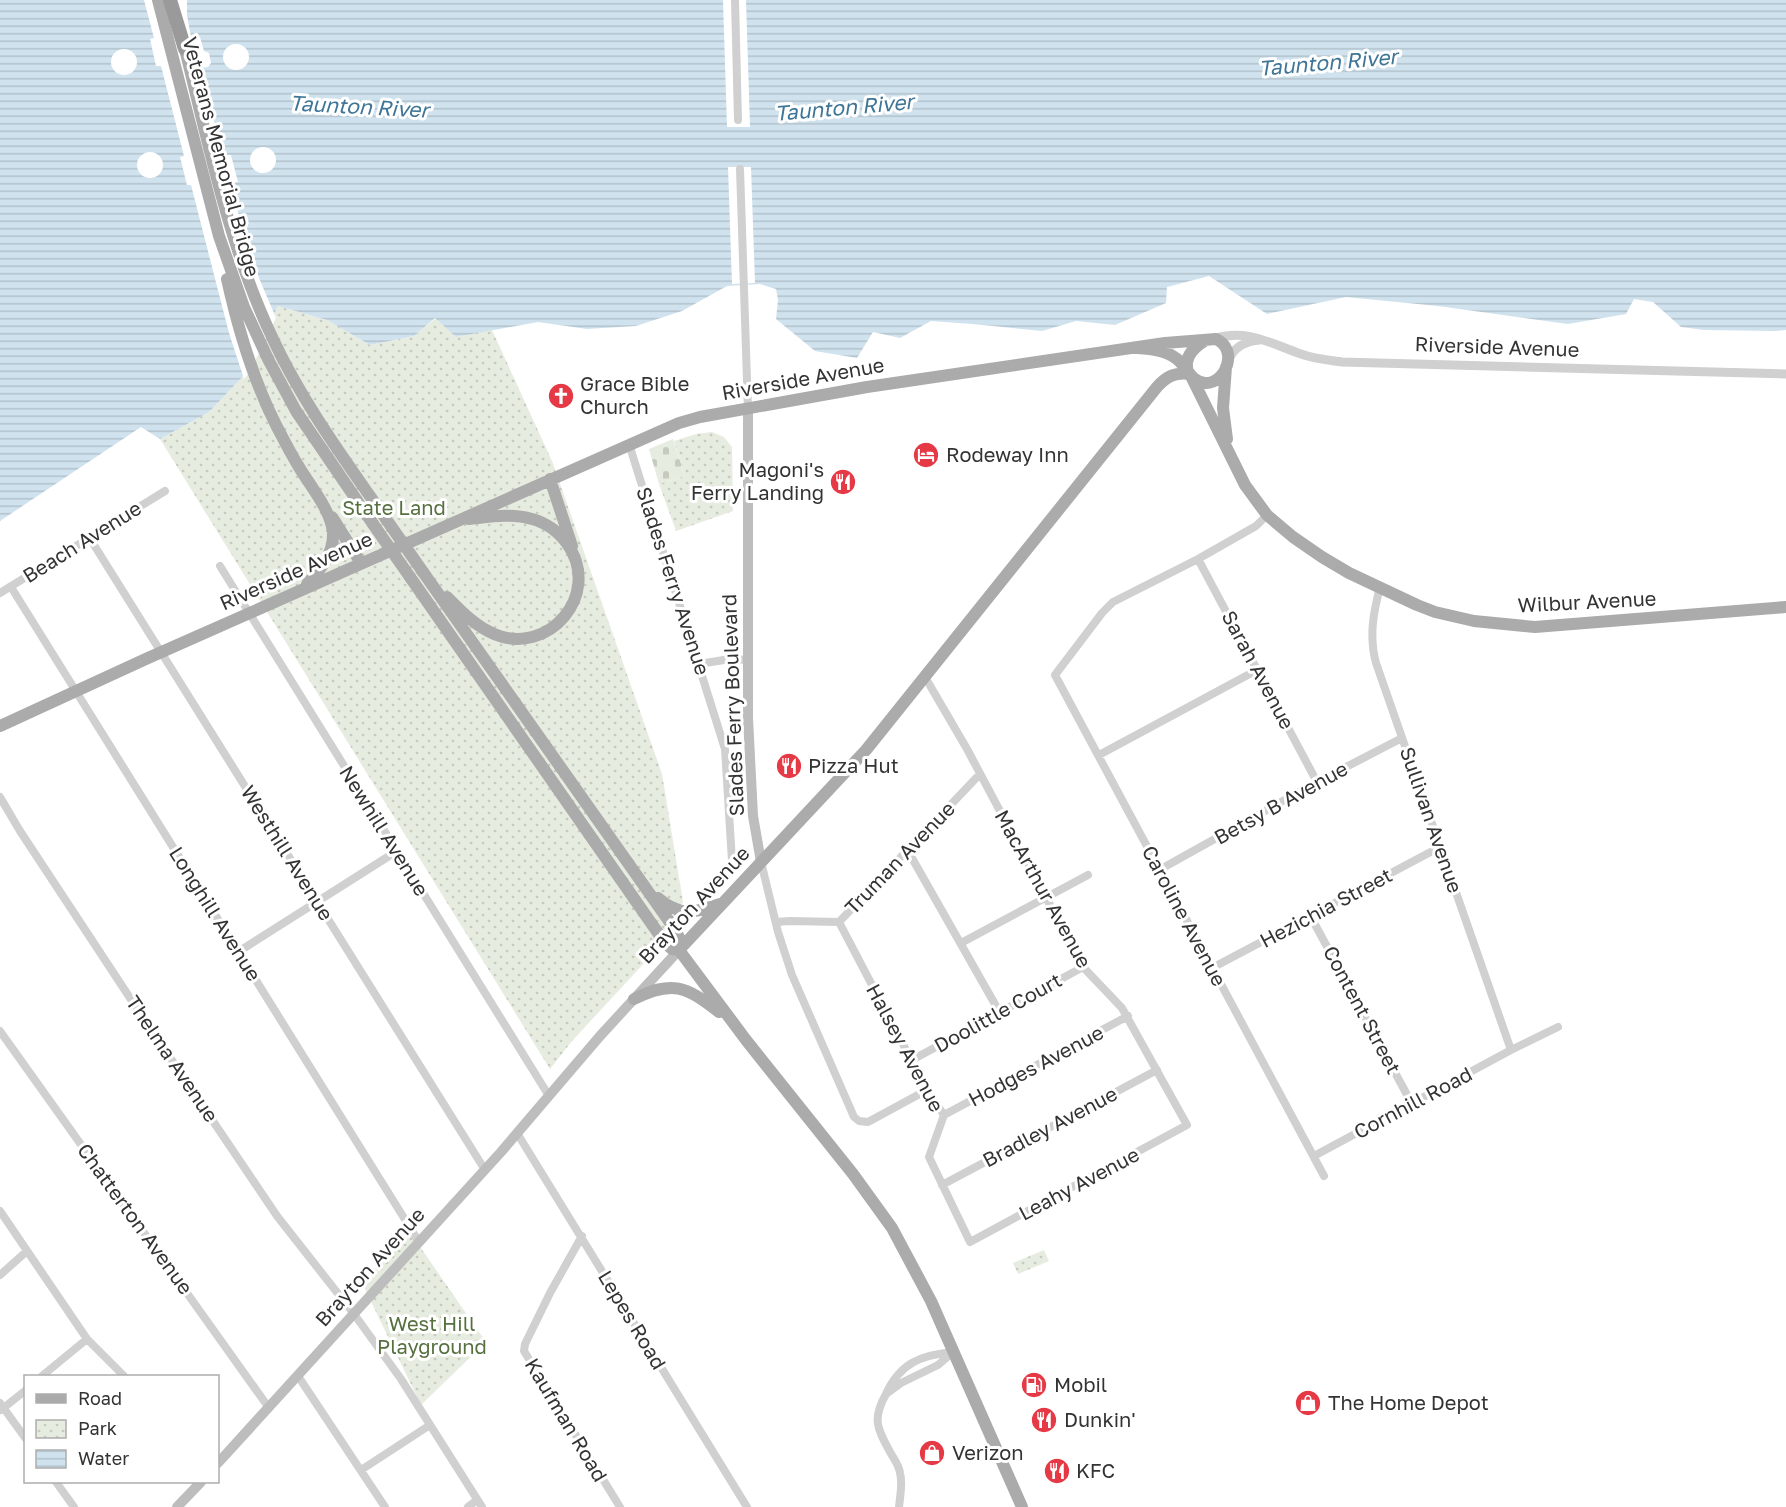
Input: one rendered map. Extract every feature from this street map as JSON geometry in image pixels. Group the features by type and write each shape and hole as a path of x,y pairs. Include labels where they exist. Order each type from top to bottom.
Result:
{"highway":[{"path":"170,0 185,49"},
{"path":"180,0 181,30 185,49"}],"main road":[{"name":"Veterans Memorial Bridge","path":"158,0 207,192 228,264 247,314 269,361 301,418 373,524 665,943 672,949 679,950"},
{"name":"Veterans Memorial Bridge","path":"185,49 222,197 244,268 275,344 312,411 423,572"},
{"path":"207,192 240,331 259,387 279,432 331,524 332,546 325,563 300,590"},
{"path":"1210,339 1223,344 1227,350 1228,363 1220,376 1210,382 1200,382 1190,374 1186,365 1188,358 1196,348 1210,339"},
{"name":"Riverside Avenue","path":"0,726 161,652 679,423 700,417 867,387 1165,343 1210,339"},
{"name":"Riverside Avenue","path":"1137,348 1167,353 1177,358 1190,374"},
{"name":"Wilbur Avenue","path":"1228,363 1223,417 1233,460"},
{"name":"Brayton Avenue","path":"219,1462 485,1170 634,999 866,750 1164,379 1181,373 1190,374"},
{"name":"Wilbur Avenue","path":"1190,374 1250,492 1267,514 1293,537 1322,556 1417,605 1435,612 1474,621 1534,627 1786,607"},
{"name":"Slades Ferry Boulevard","path":"747,410 749,762 753,816 761,862"},
{"path":"423,572 465,615 501,636 520,639 550,630 567,614 577,591 579,576 550,479"},
{"path":"314,491 361,563"},
{"path":"458,520 512,516 535,519 549,526 561,536 576,560"},
{"path":"423,572 676,931 680,940 679,950 733,1023 883,1214 914,1267 1022,1507"},
{"path":"643,884 662,902 681,911 700,911 724,902"},
{"path":"634,999 663,987 681,989 699,997 733,1023"},
{"path":"177,1507 200,1483"}],"street":[{"path":"735,0 738,120"},
{"path":"740,169 747,410"},
{"name":"Riverside Avenue","path":"1210,339 1236,334 1252,336 1310,357 1342,363 1786,374"},
{"path":"1228,363 1239,346 1261,339"},
{"name":"Slades Ferry Avenue","path":"629,444 725,749 732,861"},
{"name":"Beach Avenue","path":"0,593 165,491"},
{"path":"1198,559 1256,526 1267,514"},
{"name":"Westhill Avenue","path":"89,537 485,1170"},
{"name":"Sarah Avenue","path":"1198,559 1317,782"},
{"name":"Caroline Avenue","path":"1198,559 1113,602 1055,675 1324,1176"},
{"name":"Newhill Avenue","path":"220,566 549,1096"},
{"name":"Longhill Avenue","path":"11,587 419,1242"},
{"name":"Sullivan Avenue","path":"1380,587 1372,618 1373,650 1511,1050"},
{"path":"699,664 730,659 747,660"},
{"path":"1099,755 1257,670"},
{"name":"MacArthur Avenue","path":"925,677 980,774 1083,967 1128,1016 1187,1125"},
{"name":"Betsy B Avenue","path":"1159,870 1317,782 1402,738"},
{"name":"Truman Avenue","path":"776,922 839,921 980,774"},
{"name":"Thelma Avenue","path":"0,797 132,1001 277,1216 354,1314 401,1379 480,1504"},
{"name":"Hezichia Street","path":"1212,968 1440,847"},
{"path":"238,952 397,851"},
{"path":"908,851 999,1013"},
{"name":"Slades Ferry Boulevard","path":"761,862 786,958 855,1119 861,1122 869,1121 927,1090"},
{"path":"961,943 1088,875"},
{"name":"Content Street","path":"1311,917 1412,1104"},
{"name":"Halsey Avenue","path":"839,921 927,1090 944,1115 929,1157 970,1242"},
{"name":"Doolittle Court","path":"912,1060 1083,967"},
{"name":"Hodges Avenue","path":"944,1115 1128,1016"},
{"name":"Cornhill Road","path":"1314,1156 1558,1027"},
{"name":"Chatterton Avenue","path":"0,1031 269,1408"},
{"name":"Bradley Avenue","path":"942,1185 1156,1070"},
{"name":"Leahy Avenue","path":"970,1242 1187,1125"},
{"name":"Lepes Road","path":"517,1133 747,1507"},
{"path":"0,1211 87,1339 122,1375"},
{"name":"Kaufman Road","path":"582,1236 550,1293 525,1344 524,1351 620,1507"},
{"path":"0,1275 27,1251"},
{"path":"44,1375 87,1339"},
{"path":"886,1394 901,1383 938,1365 953,1352"},
{"path":"899,1507 900,1472 880,1433 877,1420 879,1408 893,1379 900,1371 933,1354 953,1352"},
{"path":"298,1376 385,1507"},
{"path":"24,1391 1,1407 24,1436"},
{"path":"360,1470 430,1425"},
{"path":"57,1483 74,1507"},
{"path":"468,1507 480,1504"}],"green space":[{"name":"State Land","path":"278,306 327,320 370,345 414,336 436,318 456,337 492,330 552,461 662,774 683,902 647,960 572,1041 550,1069 160,439 209,412 247,372"},
{"path":"712,432 724,437 732,447 733,511 676,531 659,484 685,476 674,441"},
{"path":"673,439 685,476 659,484 649,449"},
{"name":"West Hill Playground","path":"407,1228 486,1342 421,1405 363,1285"},
{"path":"1044,1250 1049,1261 1018,1274 1013,1263"}],"water":[{"name":"Taunton River","path":"0,0 1786,0 1786,330 1704,330 1681,327 1653,302 1634,299 1626,314 1568,324 1438,306 1346,297 1267,314 1209,276 1167,287 1166,303 1115,325 1076,321 1042,331 931,321 900,338 873,332 857,358 815,351 776,319 778,300 776,289 760,284 727,286 682,311 636,326 587,329 538,322 456,337 435,318 414,336 370,345 327,320 278,306 247,372 209,412 160,439 141,427 0,521"}],"pier":[{"path":"144,0 187,0 191,37 200,37 204,51 209,53 211,63 208,67 200,68 223,155 231,155 238,182 230,183 240,219 243,219 244,223 241,224 259,278 276,318 244,379 229,333 191,185 187,185 180,157 184,156 161,66 156,66 150,39 154,38"},
{"path":"723,0 746,0 750,127 727,127"},
{"path":"236,44 245,48 249,57 245,66 236,70 227,66 223,57 227,48"},
{"path":"124,49 133,53 137,62 133,71 124,75 115,71 111,62 115,53"},
{"path":"263,147 272,151 276,160 272,169 263,173 254,169 250,160 254,151"},
{"path":"150,152 159,156 163,165 159,174 150,178 141,174 137,165 141,156"},
{"path":"728,167 751,167 755,283 732,284"}],"place":[{"name":"Grace Bible Church","path":"561,396"},
{"name":"Rodeway Inn","path":"926,455"},
{"name":"Magoni's Ferry Landing","path":"843,482"},
{"name":"Pizza Hut","path":"789,766"},
{"name":"Mobil","path":"1034,1385"},
{"name":"The Home Depot","path":"1308,1403"},
{"name":"Dunkin'","path":"1044,1420"},
{"name":"Verizon","path":"932,1453"},
{"name":"KFC","path":"1057,1471"}]}
